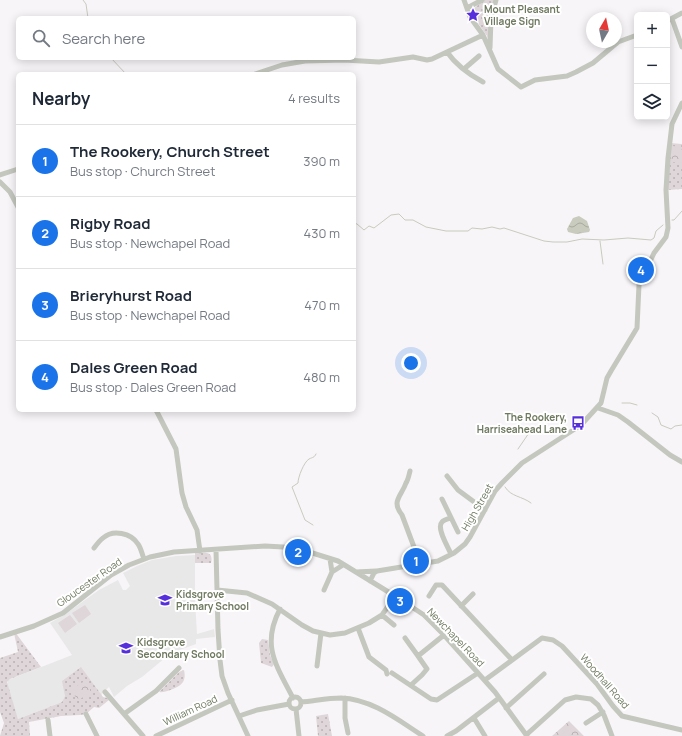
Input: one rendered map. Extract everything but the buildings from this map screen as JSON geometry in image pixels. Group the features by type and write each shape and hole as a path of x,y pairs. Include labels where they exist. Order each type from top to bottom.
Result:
{"street":[{"path":"464,0 470,17 482,34 498,69 517,85 523,87 536,80 566,76 576,72 593,63 618,42 634,36"},
{"path":"467,8 482,0"},
{"path":"489,51 491,18 496,0"},
{"path":"682,12 672,18 682,47"},
{"path":"261,72 282,65 305,60 379,62 413,57 427,60 447,52 482,34"},
{"path":"447,52 451,58 464,69 482,79"},
{"path":"464,69 479,56"},
{"path":"682,103 672,124 666,190 668,228 666,237 654,254 639,285 638,328 609,374 601,403 598,408 618,415 670,455 682,462"},
{"path":"0,175 16,170"},
{"path":"0,182 10,192 16,203"},
{"name":"High Street","path":"355,572 377,571 438,561 451,554 466,543 495,491 522,463 581,425 598,408"},
{"path":"157,412 176,449 182,493 196,530 200,551"},
{"path":"410,471 407,483 396,504 397,509 402,515 420,563"},
{"path":"447,476 458,490 485,510"},
{"path":"442,499 458,532"},
{"path":"451,518 443,521 440,525 440,531 451,554"},
{"path":"94,548 104,537 111,534 122,534 130,537 137,543 144,559"},
{"name":"Newchapel Road","path":"144,559 174,552 265,546 306,551 343,564 424,615 485,680 526,735"},
{"path":"216,550 220,660 222,676 248,736"},
{"name":"Gloucester Road","path":"0,637 30,628 63,613 111,575 144,559"},
{"path":"330,559 332,572"},
{"path":"324,590 332,572 343,564"},
{"path":"370,581 374,573 377,571"},
{"path":"429,596 436,585 442,585 512,660"},
{"path":"217,590 247,593 272,604 302,625 330,635 358,628 369,623 382,615 395,596"},
{"path":"462,606 473,594"},
{"path":"280,609 272,626 271,645 278,669 293,698"},
{"path":"382,615 394,625"},
{"path":"358,628 370,657 389,674 411,685 431,699 437,700 478,673"},
{"path":"317,667 321,633"},
{"path":"418,656 444,635"},
{"path":"405,638 426,669 411,685"},
{"name":"Woodhall Road","path":"485,680 542,638 553,640 562,646 597,684 622,716 682,730"},
{"path":"124,714 156,691 179,668"},
{"path":"506,708 544,674"},
{"path":"106,692 143,736"},
{"path":"526,735 565,700 571,697 580,697 591,699 598,705 603,712 612,736"},
{"path":"293,698 298,698 301,702"},
{"path":"239,716 257,710 289,704 293,698"},
{"path":"301,702 345,698 356,700 374,706 423,736"},
{"path":"345,698 345,718 348,733"},
{"path":"447,736 474,718 499,698"},
{"name":"William Road","path":"156,736 232,700"},
{"path":"296,709 300,707 301,702"},
{"path":"289,704 292,708 296,709"},
{"path":"296,709 299,736"},
{"path":"586,723 603,712"},
{"path":"86,714 97,736"},
{"path":"474,718 485,736"},
{"path":"48,720 50,736"}],"shaded area":[{"name":"Kidsgrove Secondary School","path":"195,555 197,634 214,629 215,637 196,639 196,644 171,653 142,677 127,686 114,697 109,687 101,695 81,668 62,702 18,719 7,686 8,680 72,655 50,623 99,590 118,580 123,590 126,590 130,586 123,573 137,566 152,560 176,556"}],"green space":[{"path":"484,0 495,0 489,44 487,36 471,13 472,10"},
{"path":"670,143 682,144 682,189 667,190"},
{"path":"673,146 682,147 682,163 671,162"},
{"path":"195,553 210,554 212,559 211,563 195,563"},
{"path":"85,605 91,614 79,623 72,613"},
{"path":"70,615 77,624 65,633 58,623"},
{"path":"15,632 41,667 10,679 7,682 18,719 62,702 65,696 62,681 81,667 103,697 109,700 99,708 94,707 86,714 61,716 29,722 30,736 0,736 4,723 0,712 0,658 18,652"},
{"path":"262,639 268,640 270,655 274,664 272,667 261,663 259,643"},
{"path":"184,670 184,681 181,684 172,690 159,692 179,672"},
{"path":"85,681 90,687 90,693 80,699 76,698 71,689"},
{"path":"328,714 332,736 318,736 316,716"},
{"path":"569,721 584,736 552,736"}],"water":[{"path":"579,216 587,221 590,230 589,232 576,234 568,232 567,229 573,218"}],"waterway":[{"path":"83,0 86,4 88,16"},
{"path":"113,60 124,72"},
{"path":"672,220 674,220 682,211"},
{"path":"356,224 364,230 369,226 374,228 391,215 399,214 405,220 413,220 426,227 446,231 468,231 472,228 504,228 544,241 553,242 567,242 582,239 604,240 628,238 651,240 654,238 656,231 663,225"},
{"path":"600,241 603,264"},
{"path":"622,403 637,405"},
{"path":"652,413 658,417 661,425 671,429 675,426 682,425"},
{"path":"518,449 531,430 545,424"},
{"path":"313,525 305,520 292,487 298,483 305,463 316,454"},
{"path":"505,487 513,495 531,503"}],"place":[{"name":"Mount Pleasant Village Sign","path":"473,15"},
{"name":"Dales Green Road","path":"641,270"},
{"name":"The Rookery, Harriseahead Lane","path":"578,423"},
{"name":"Rigby Road","path":"298,552"},
{"name":"The Rookery, Church Street","path":"416,561"},
{"name":"Kidsgrove Primary School","path":"165,600"},
{"name":"Brieryhurst Road","path":"400,601"},
{"name":"Kidsgrove Secondary School","path":"126,648"}]}
